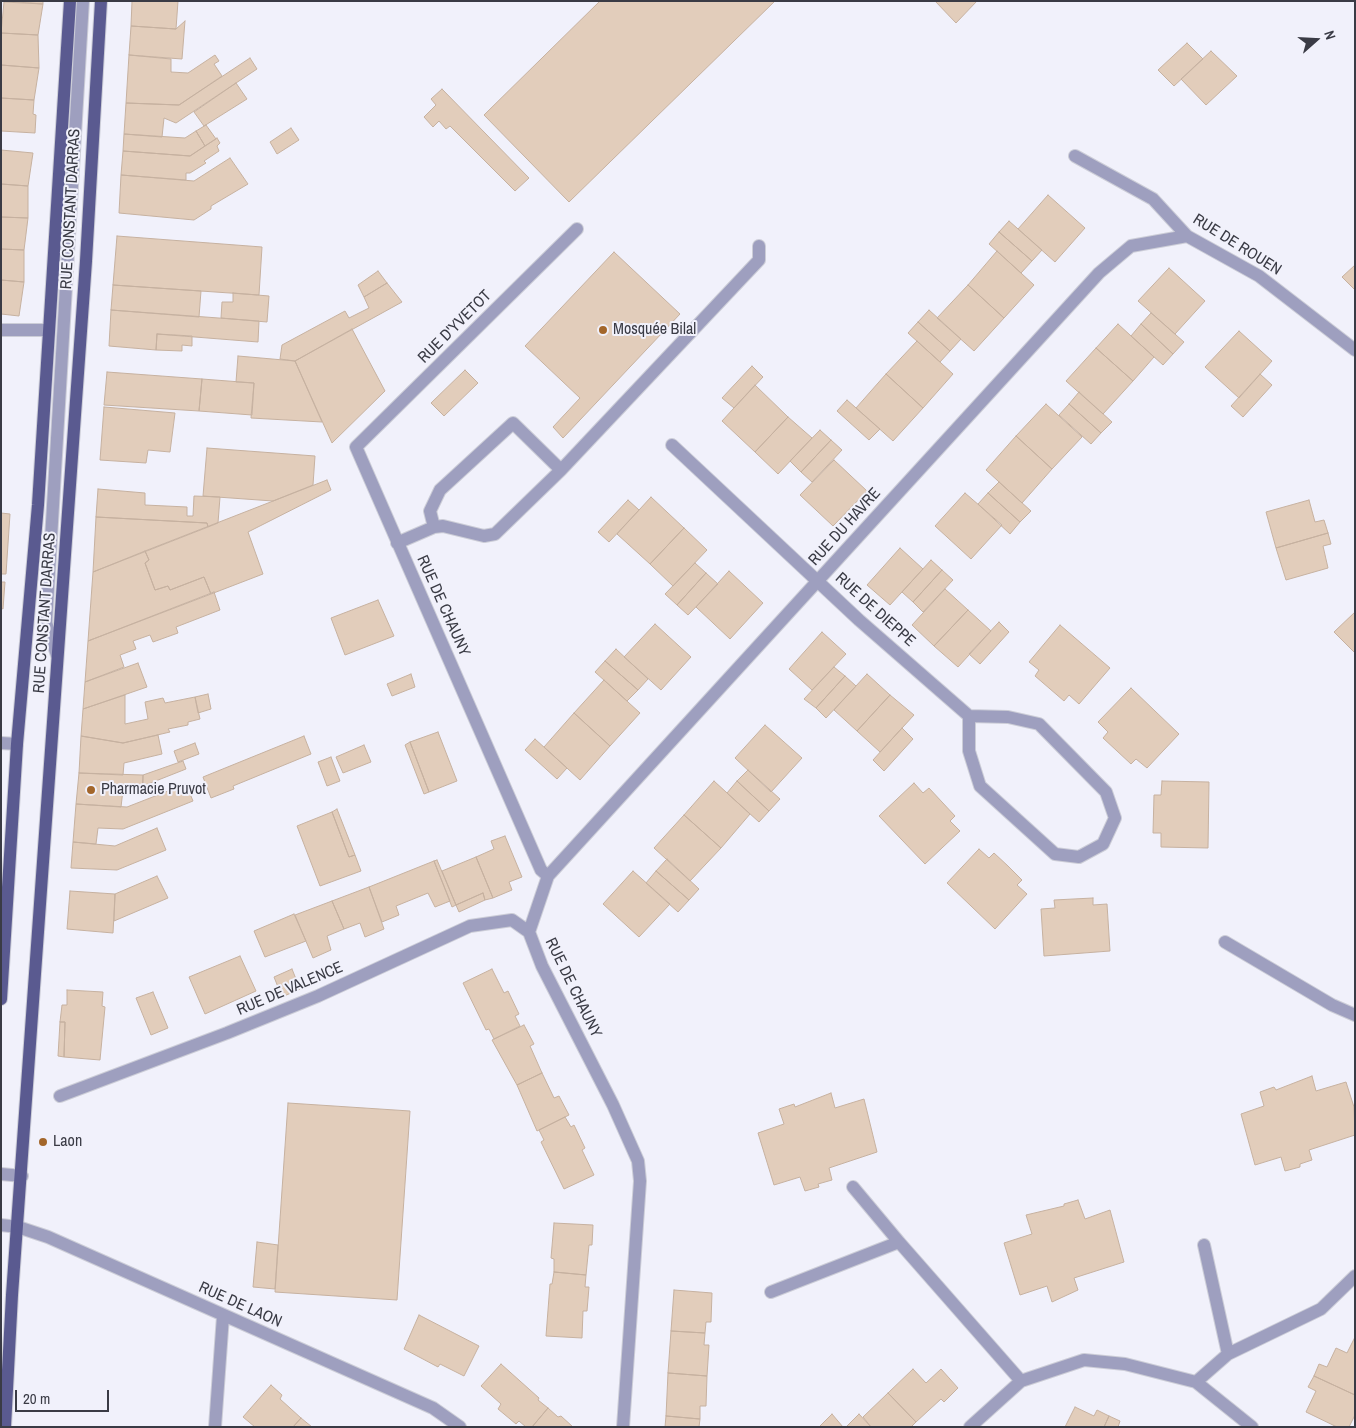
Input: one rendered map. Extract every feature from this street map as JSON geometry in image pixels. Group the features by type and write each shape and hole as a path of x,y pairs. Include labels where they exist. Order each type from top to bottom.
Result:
{"main road":[{"name":"RUE CONSTANT DARRAS","path":"1,999 17,744 38,505 70,1"},
{"name":"RUE CONSTANT DARRAS","path":"5,1427 86,260 101,1"}],"street":[{"path":"58,658 46,623 83,1"},
{"name":"RUE DE ROUEN","path":"1075,156 1153,199 1187,236 1259,276 1355,350"},
{"name":"RUE D'YVETOT","path":"356,447 578,229"},
{"name":"RUE DU HAVRE","path":"548,876 1099,273 1131,246 1187,236"},
{"path":"397,543 434,526 443,526 484,536 495,534 561,470 759,260 759,246"},
{"path":"1,330 48,330"},
{"path":"434,526 430,511 440,490 513,423 561,470"},
{"name":"RUE DE DIEPPE","path":"672,446 859,620 969,716"},
{"name":"RUE DE CHAUNY","path":"356,447 541,870 548,876 529,932 542,966 613,1105 638,1161 640,1181 623,1427"},
{"path":"969,716 1008,717 1039,724 1106,792 1116,818 1103,844 1079,857 1055,854 980,786 969,751 969,716"},
{"path":"1,743 17,744"},
{"name":"RUE DE VALENCE","path":"60,1096 245,1026 318,996 470,926 512,920 529,932"},
{"path":"1225,942 1332,1006 1355,1015"},
{"path":"1,1174 22,1176"},
{"path":"853,1187 1021,1380"},
{"name":"RUE DE LAON","path":"1,1225 18,1226 48,1237 433,1408 460,1427"},
{"path":"771,1292 899,1242"},
{"path":"1204,1245 1228,1354"},
{"path":"1196,1382 1228,1354 1321,1309 1355,1276"},
{"path":"215,1427 223,1316"},
{"path":"970,1427 1021,1380 1084,1360 1125,1364 1196,1382 1252,1427"}],"building":[{"path":"4,1 43,1 43,4"},
{"path":"132,1 178,1 176,29 131,26"},
{"path":"600,1 775,1 569,202 484,115"},
{"path":"935,1 977,1 956,23"},
{"path":"4,2 43,4 38,35 1,33"},
{"path":"185,21 182,59 129,55 131,26 176,29"},
{"path":"1,33 38,35 39,68 1,65"},
{"path":"1187,43 1203,59 1174,86 1158,70"},
{"path":"1211,51 1237,76 1206,105 1181,79"},
{"path":"129,55 171,59 171,72 188,73 215,55 219,61 214,64 222,76 179,105 126,103"},
{"path":"250,58 257,69 176,123 164,118 162,137 124,134 126,103 179,105"},
{"path":"1,65 39,68 34,100 1,98"},
{"path":"236,83 247,99 204,126 194,112"},
{"path":"442,89 529,178 515,191 450,126 446,129 439,121 433,127 424,117 436,105 431,99"},
{"path":"1,98 34,100 33,114 36,115 35,133 1,131"},
{"path":"206,125 216,139 205,146 196,131"},
{"path":"291,128 299,140 277,154 270,142"},
{"path":"196,131 205,146 190,156 123,151 124,134 185,138"},
{"path":"217,138 220,143 217,146 219,151 204,161 206,163 190,173 186,173 186,180 121,175 123,151 190,156"},
{"path":"1,150 33,153 28,186 1,184"},
{"path":"230,158 248,184 211,206 211,209 194,220 119,213 121,175 194,181"},
{"path":"1,184 28,186 28,218 1,217"},
{"path":"1048,195 1085,228 1055,262 1018,229"},
{"path":"1,217 28,218 24,250 1,249"},
{"path":"1009,221 1042,250 1032,261 999,232"},
{"path":"999,232 1032,261 1021,273 989,244"},
{"path":"117,236 262,247 259,295 113,285"},
{"path":"1,249 24,250 24,282 1,280"},
{"path":"997,251 1034,285 1004,318 968,285"},
{"name":"Mosquée Bilal","path":"614,252 680,314 563,438 553,427 580,398 525,346"},
{"path":"1355,265 1355,290 1342,277"},
{"path":"1169,268 1205,301 1175,334 1138,301"},
{"path":"378,271 387,283 364,297 358,285"},
{"path":"1,280 24,282 19,316 1,314"},
{"path":"387,283 402,302 295,361 280,359 282,345 345,311 349,318 369,308 364,297"},
{"path":"113,285 201,291 199,317 111,310"},
{"path":"968,285 1004,318 974,351 937,318"},
{"path":"233,293 269,296 267,322 221,318 222,302 233,302"},
{"path":"111,310 259,321 258,342 157,334 156,350 109,346"},
{"path":"929,310 961,339 950,351 918,322"},
{"path":"1151,313 1184,342 1173,354 1141,324"},
{"path":"918,322 950,351 940,362 908,333"},
{"path":"1118,324 1154,357 1133,381 1096,348"},
{"path":"1141,324 1173,354 1163,365 1131,336"},
{"path":"352,329 385,391 332,443 295,361"},
{"path":"1239,331 1272,361 1239,398 1205,367"},
{"path":"157,334 192,336 192,346 182,345 182,351 156,350"},
{"path":"917,341 953,374 923,408 886,374"},
{"path":"1096,348 1133,381 1103,414 1066,381"},
{"path":"238,356 295,361 322,422 251,418 254,383 236,382"},
{"path":"752,366 763,377 734,408 722,398"},
{"path":"465,370 478,383 444,416 431,403"},
{"path":"107,372 202,379 199,411 104,405"},
{"path":"886,374 923,408 893,441 856,408"},
{"path":"1260,374 1272,385 1243,417 1231,406"},
{"path":"202,379 254,383 252,415 199,411"},
{"path":"755,385 788,417 755,452 722,421"},
{"path":"1079,392 1112,422 1101,433 1069,404"},
{"path":"847,400 880,429 869,440 837,411"},
{"path":"1046,404 1082,437 1052,469 1016,436"},
{"path":"1069,404 1101,433 1091,444 1059,415"},
{"path":"104,407 175,413 170,452 148,450 146,463 100,460"},
{"path":"788,417 812,438 778,474 755,452"},
{"path":"820,430 831,440 801,472 790,461"},
{"path":"1016,436 1052,469 1022,503 986,470"},
{"path":"831,440 842,450 812,482 801,472"},
{"path":"207,448 315,456 313,485 273,501 203,496"},
{"path":"834,460 867,491 833,526 800,495"},
{"path":"327,480 331,490 248,532 263,574 211,594 204,577 170,590 168,586 155,590 145,563 149,560 145,551"},
{"path":"999,482 1031,511 1020,522 988,493"},
{"path":"98,489 145,493 145,505 187,507 187,516 193,516 194,496 220,497 218,523 208,527 207,523 96,517"},
{"path":"965,493 1002,525 971,559 935,526"},
{"path":"988,493 1020,522 1010,534 978,504"},
{"path":"651,497 684,528 650,564 617,534"},
{"path":"628,500 639,510 609,542 598,532"},
{"path":"1309,500 1315,522 1324,520 1328,533 1276,548 1266,512"},
{"path":"1,513 10,514 6,574 1,574"},
{"path":"96,517 207,523 208,527 93,572"},
{"path":"684,528 707,550 673,586 650,564"},
{"path":"1328,533 1331,544 1323,546 1328,568 1286,580 1276,548"},
{"path":"900,548 923,569 890,605 867,585"},
{"path":"145,551 149,560 145,563 155,590 168,586 170,590 204,577 211,594 88,641 93,572"},
{"path":"931,560 942,570 913,602 902,592"},
{"path":"695,563 706,573 677,605 665,594"},
{"path":"942,570 953,580 923,612 913,602"},
{"path":"729,571 763,603 730,639 696,607"},
{"path":"706,573 718,584 688,615 677,605"},
{"path":"1,582 5,582 3,609 1,608"},
{"path":"945,589 968,610 934,646 912,625"},
{"path":"214,592 220,610 176,627 178,633 153,642 150,635 133,641 136,649 120,655 124,667 85,682 88,641"},
{"path":"378,600 394,636 345,655 331,618"},
{"path":"968,610 991,631 958,667 934,646"},
{"path":"1355,612 1355,653 1334,632"},
{"path":"999,622 1009,632 980,664 969,654"},
{"path":"655,624 691,657 661,690 624,657"},
{"path":"1060,625 1110,668 1079,704 1069,695 1064,701 1035,676 1039,670 1029,662"},
{"path":"822,632 846,654 812,690 789,669"},
{"path":"616,649 648,679 638,690 605,661"},
{"path":"605,661 638,690 627,701 595,672"},
{"path":"138,663 147,687 83,709 85,682"},
{"path":"834,667 845,676 816,708 804,699"},
{"path":"411,674 415,687 392,696 387,684"},
{"path":"867,674 890,695 857,731 834,710"},
{"path":"845,676 856,686 826,718 816,708"},
{"path":"604,680 640,713 610,746 574,713"},
{"path":"1131,688 1179,734 1147,768 1136,759 1131,764 1103,738 1108,732 1098,722"},
{"path":"208,694 211,709 198,713 195,697"},
{"path":"125,695 125,724 148,719 145,702 163,698 165,703 195,697 200,719 188,722 188,725 168,729 170,732 123,743 81,736 83,709"},
{"path":"890,695 914,715 880,752 857,731"},
{"path":"574,713 610,746 580,780 544,747"},
{"path":"765,725 802,758 771,792 735,758"},
{"path":"902,728 913,739 884,771 873,760"},
{"path":"438,732 457,781 429,792 410,742"},
{"path":"158,735 162,754 124,763 123,775 79,773 81,736 123,743"},
{"path":"304,736 311,754 233,786 234,789 211,798 203,777"},
{"path":"535,739 567,768 557,779 525,750"},
{"path":"410,742 429,792 424,794 405,745"},
{"path":"195,743 199,754 178,762 174,751"},
{"path":"364,745 371,762 343,773 336,757"},
{"path":"331,757 340,781 327,786 318,762"},
{"path":"183,761 186,769 143,786 143,775"},
{"path":"748,770 780,799 769,811 737,781"},
{"path":"79,773 143,775 142,791 123,790 121,807 76,804"},
{"path":"714,781 750,814 721,848 684,815"},
{"path":"737,781 769,811 759,822 727,793"},
{"path":"1162,781 1209,782 1208,848 1161,847 1161,833 1153,833 1154,795 1161,795"},
{"path":"914,783 923,793 929,788 955,816 950,821 960,831 925,864 879,816"},
{"path":"186,784 193,801 123,829 98,828 96,844 73,842 76,804 127,807"},
{"path":"337,809 355,855 349,857 332,812"},
{"path":"332,812 349,857 355,855 361,871 320,886 297,826"},
{"path":"684,815 721,848 690,881 654,848"},
{"path":"157,828 166,850 117,870 71,868 73,842 115,846"},
{"path":"505,836 522,877 509,882 512,890 493,898 476,857 494,849 491,841"},
{"path":"979,849 989,858 994,853 1008,866 1022,880 1017,885 1027,894 995,929 947,883"},
{"path":"476,857 493,898 485,900 483,893 456,905 442,871"},
{"path":"667,859 699,889 689,900 656,871"},
{"path":"437,860 456,905 452,907 434,861"},
{"path":"434,861 450,901 435,907 428,893 396,906 399,915 382,922 369,887"},
{"path":"633,871 670,904 639,937 603,904"},
{"path":"656,871 689,900 678,912 646,883"},
{"path":"157,876 168,898 114,921 115,894"},
{"path":"369,887 384,929 365,937 360,923 344,929 332,901"},
{"path":"70,891 115,894 113,933 67,929"},
{"path":"483,893 485,900 459,912 456,905"},
{"path":"1093,898 1093,905 1107,904 1110,951 1044,956 1041,909 1055,908 1054,900"},
{"path":"332,901 344,929 327,936 331,950 313,958 295,915"},
{"path":"294,914 306,941 265,957 254,931"},
{"path":"240,956 256,991 205,1014 189,977"},
{"path":"292,969 300,989 282,997 274,977"},
{"path":"492,969 504,993 508,991 519,1014 515,1016 520,1026 494,1039 489,1029 486,1030 463,983"},
{"path":"67,990 103,992 102,1006 105,1007 100,1060 64,1057 65,1022 60,1022 62,1005 67,1005"},
{"path":"153,992 168,1028 151,1035 136,998"},
{"path":"60,1022 65,1022 64,1057 58,1056"},
{"path":"524,1025 534,1044 530,1046 542,1073 517,1085 492,1040"},
{"path":"542,1073 554,1098 559,1096 569,1115 537,1131 517,1085"},
{"path":"1312,1076 1316,1091 1346,1082 1354,1107 1355,1135 1309,1150 1312,1160 1300,1164 1300,1167 1285,1171 1281,1157 1255,1165 1241,1114 1264,1106 1260,1092 1274,1087 1276,1090"},
{"path":"831,1093 835,1108 864,1099 877,1152 829,1168 832,1180 818,1184 819,1187 805,1191 800,1177 774,1185 758,1133 784,1124 779,1109 794,1104 795,1107"},
{"path":"288,1103 410,1111 397,1300 275,1292"},
{"path":"565,1117 571,1127 574,1125 585,1148 582,1150 594,1175 564,1189 541,1142 544,1140 539,1130"},
{"path":"1078,1200 1085,1219 1110,1210 1124,1262 1074,1278 1078,1290 1052,1302 1047,1286 1020,1295 1004,1243 1032,1234 1026,1215 1064,1206 1064,1204"},
{"path":"554,1223 593,1225 592,1245 589,1245 586,1275 554,1272 554,1259 551,1258"},
{"path":"257,1242 278,1245 275,1289 253,1287"},
{"path":"554,1272 586,1275 585,1287 589,1287 587,1311 583,1311 582,1338 546,1336 550,1284 552,1284"},
{"path":"674,1290 712,1293 711,1322 706,1322 705,1333 671,1331"},
{"path":"419,1315 479,1346 464,1376 440,1364 438,1367 404,1349"},
{"path":"671,1331 705,1333 704,1345 709,1345 707,1376 668,1373"},
{"path":"1355,1337 1355,1395 1314,1376 1319,1364 1327,1367 1336,1348 1347,1353"},
{"path":"501,1364 548,1408 532,1427 526,1427 519,1421 516,1424 498,1409 501,1404 481,1386"},
{"path":"913,1369 926,1383 941,1369 958,1388 944,1402 941,1399 916,1422 888,1393"},
{"path":"668,1373 707,1376 706,1406 700,1406 700,1419 666,1416"},
{"path":"1314,1376 1355,1395 1355,1415 1349,1427 1337,1427 1306,1412 1316,1391 1308,1387"},
{"path":"271,1385 282,1395 280,1399 301,1418 293,1427 255,1427 243,1417"},
{"path":"888,1393 916,1422 911,1427 871,1427 863,1417"},
{"path":"1075,1407 1094,1416 1097,1410 1109,1416 1104,1427 1065,1427"},
{"path":"548,1408 558,1417 561,1416 573,1427 532,1427"},
{"path":"832,1414 843,1427 819,1427"},
{"path":"859,1414 871,1427 846,1427"},
{"path":"666,1416 700,1419 699,1427 665,1427"},
{"path":"1109,1416 1120,1421 1118,1427 1104,1427"},
{"path":"301,1418 312,1427 293,1427"}],"place":[{"name":"Mosquée Bilal","path":"603,330"},
{"name":"Pharmacie Pruvot","path":"91,790"},
{"name":"Laon","path":"43,1142"}]}
